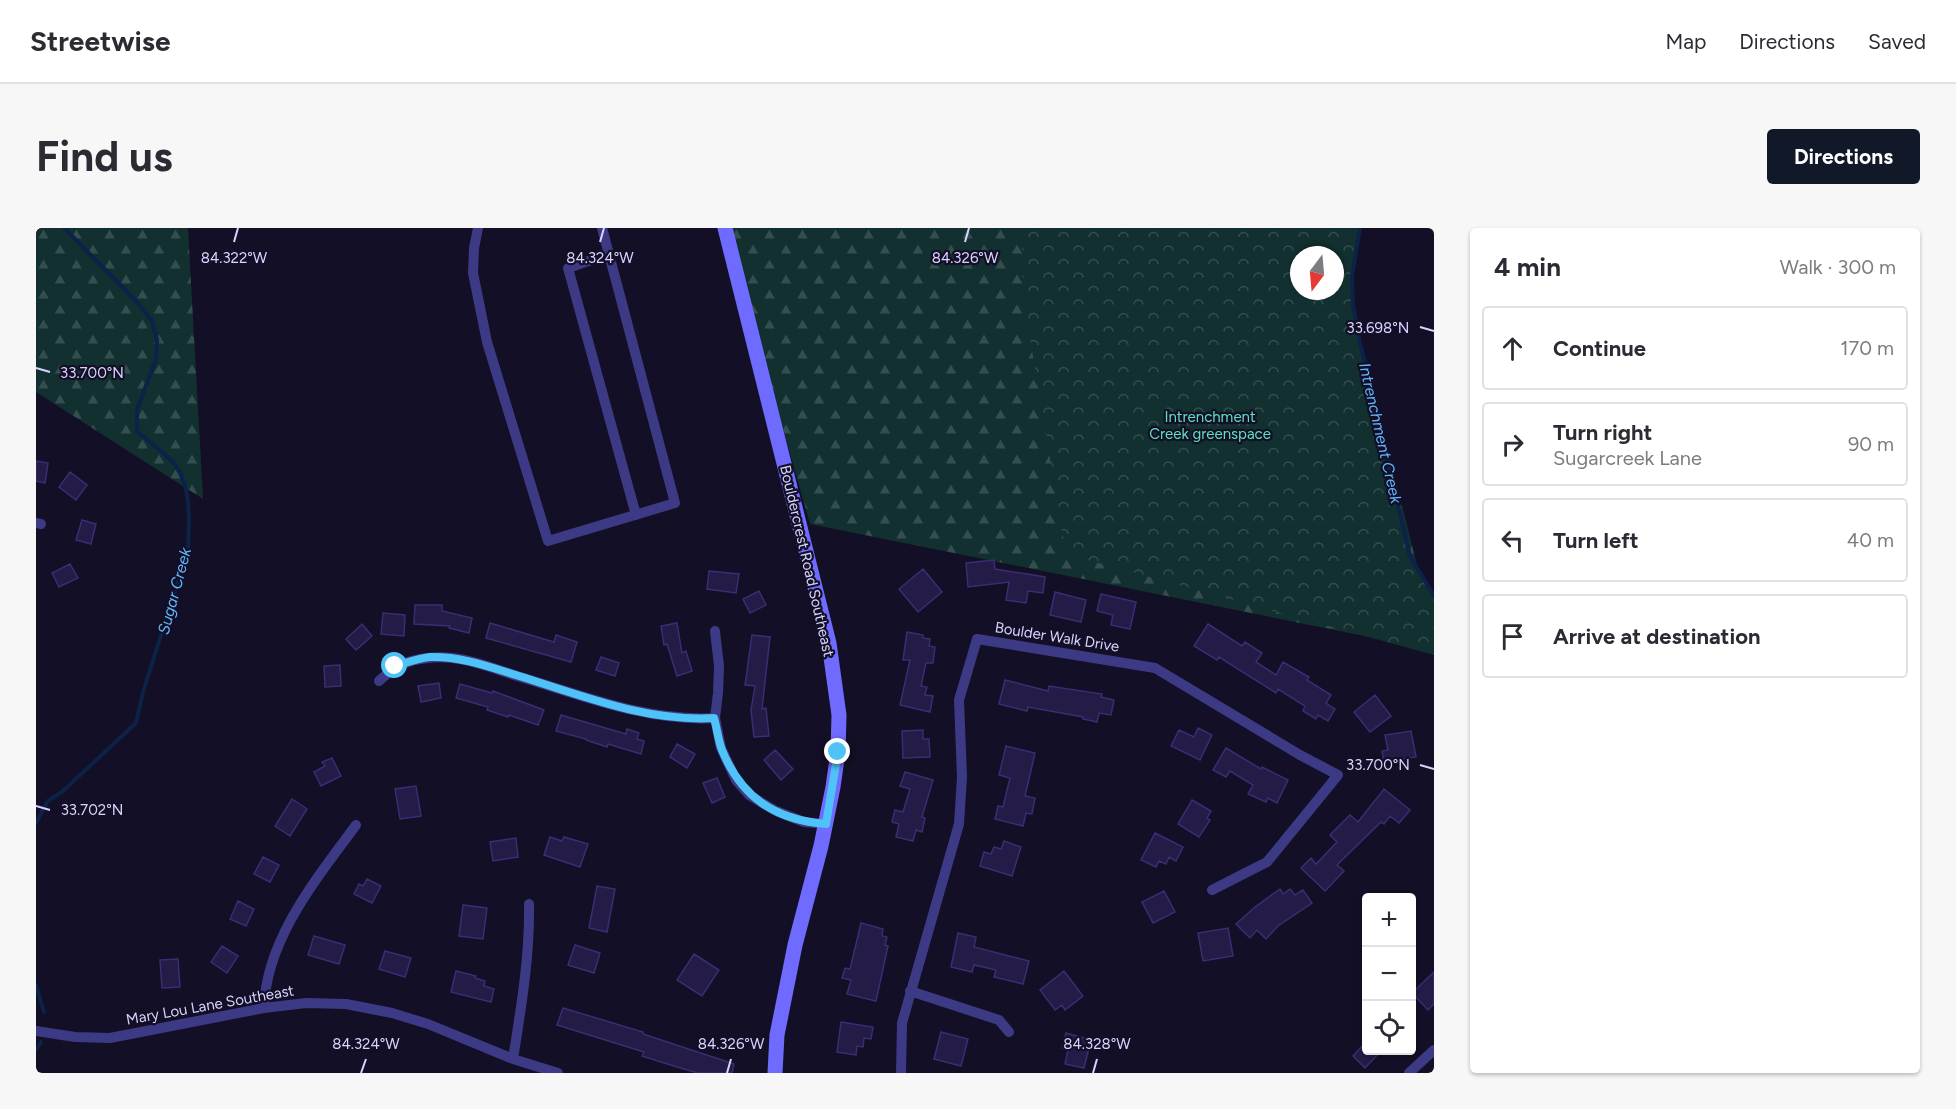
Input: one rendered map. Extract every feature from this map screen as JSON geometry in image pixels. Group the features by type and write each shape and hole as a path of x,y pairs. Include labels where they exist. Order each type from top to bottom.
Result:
{"street":[{"path":"478,228 473,273 488,342 548,541 675,503 602,228"},
{"name":"Bouldercrest Road Southeast","path":"725,228 829,643 839,715 838,752 826,824 805,902 788,979 777,1035 774,1057 775,1073"},
{"path":"609,254 568,268 636,514"},
{"path":"715,631 719,666 714,718 721,748 736,780 749,795 776,811 804,822 826,824"},
{"name":"Boulder Walk Drive","path":"901,1073 902,1023 959,824 962,777 959,700 977,639 1155,668 1300,755 1338,775 1268,862 1212,890"},
{"path":"379,681 395,666 428,657 461,659 623,708 688,720 714,718"},
{"path":"264,1008 268,975 279,945 320,875 356,825"},
{"path":"513,1059 524,990 530,925 529,904"},
{"path":"910,991 999,1020 1009,1032"},
{"name":"Mary Lou Lane Southeast","path":"36,1030 75,1037 110,1038 264,1008 306,1003 346,1004 428,1023 513,1059 558,1073"},
{"path":"1409,1073 1434,1050"}],"green space":[{"path":"36,228 188,228 203,499 36,392"},
{"path":"732,228 1361,228 1348,293 1434,632 1434,650 810,524 769,379"},
{"name":"Intrenchment Creek greenspace","path":"1022,228 1360,228 1352,276 1353,305 1373,394 1381,443 1410,556 1434,597 1434,655 1066,554 1023,297"}],"building":[{"path":"36,461 48,463 45,483 36,481"},
{"path":"70,472 87,485 76,500 59,487"},
{"path":"82,520 96,524 91,544 76,540"},
{"path":"994,560 995,569 1045,577 1043,593 1028,591 1026,603 1006,600 1009,582 968,587 966,563"},
{"path":"70,564 78,578 59,587 52,573"},
{"path":"923,569 942,592 918,612 899,589"},
{"path":"709,571 739,574 736,593 707,589"},
{"path":"759,591 766,605 750,613 743,599"},
{"path":"1055,592 1086,600 1081,622 1050,615"},
{"path":"1101,594 1136,602 1130,629 1111,625 1113,615 1097,611"},
{"path":"415,605 442,605 442,611 472,618 469,633 449,628 450,626 414,624"},
{"path":"383,613 405,615 404,636 381,634"},
{"path":"490,623 554,642 556,635 577,642 571,662 486,638"},
{"path":"677,623 682,653 686,651 692,671 677,676 667,644 664,645 661,626"},
{"path":"362,624 372,636 356,650 346,639"},
{"path":"1208,624 1242,646 1245,642 1262,653 1256,662 1276,675 1283,662 1309,677 1307,680 1331,695 1326,703 1335,709 1328,721 1318,715 1316,719 1303,711 1305,706 1278,689 1276,693 1219,657 1217,660 1194,646"},
{"path":"907,632 923,635 923,638 930,639 929,646 935,647 933,663 926,663 921,686 927,687 925,695 933,696 930,712 900,705 910,660 903,660"},
{"path":"752,635 770,637 762,709 766,708 769,736 754,737 751,710 755,686 745,685"},
{"path":"601,657 619,663 615,676 596,670"},
{"path":"340,665 341,686 325,687 324,666"},
{"path":"1005,680 1048,691 1049,686 1102,694 1101,697 1114,700 1111,715 1099,713 1097,722 1083,719 1083,717 1028,707 1027,711 999,704"},
{"path":"439,683 441,698 421,702 418,686"},
{"path":"460,684 492,693 493,691 544,710 538,725 456,698"},
{"path":"1375,695 1391,716 1370,732 1354,712"},
{"path":"561,715 626,734 627,729 639,733 637,739 644,741 641,754 608,744 607,747 556,731"},
{"path":"1198,728 1212,735 1200,760 1171,746 1179,730 1194,737"},
{"path":"923,730 923,739 929,739 930,757 903,758 902,731"},
{"path":"1411,731 1416,757 1384,762 1382,751 1388,750 1385,735"},
{"path":"677,744 695,754 687,768 670,757"},
{"path":"1006,746 1035,753 1025,796 1035,798 1032,814 1026,813 1023,826 995,819 998,806 1003,807 1010,778 999,775"},
{"path":"1226,748 1261,769 1262,767 1288,780 1277,803 1268,798 1266,802 1248,794 1253,785 1230,771 1226,777 1213,770"},
{"path":"775,750 793,769 781,780 764,760"},
{"path":"332,758 341,776 321,786 314,772 325,766 322,762"},
{"path":"905,772 933,780 922,817 925,818 922,832 916,830 913,841 896,837 899,824 892,822 895,810 903,812 910,789 900,786"},
{"path":"717,778 725,797 712,803 703,783"},
{"path":"416,786 421,816 400,819 395,789"},
{"path":"1384,789 1410,810 1399,823 1390,816 1384,824 1381,822 1337,865 1344,871 1325,891 1301,868 1311,858 1316,864 1337,842 1330,835 1350,815 1358,822"},
{"path":"292,799 307,809 290,836 275,826"},
{"path":"1192,800 1211,811 1207,818 1210,820 1199,837 1178,824"},
{"path":"1155,833 1183,847 1176,861 1169,857 1166,864 1159,861 1156,867 1141,860"},
{"path":"550,837 562,841 564,837 588,844 580,867 544,855"},
{"path":"516,838 518,857 493,861 490,842"},
{"path":"1004,841 1021,847 1012,876 980,866 984,852 991,854 994,847 1001,849"},
{"path":"263,857 279,865 270,882 254,874"},
{"path":"367,879 381,886 372,903 354,894 359,884 363,886"},
{"path":"597,886 615,889 607,932 589,928"},
{"path":"1280,889 1283,894 1290,889 1295,895 1303,890 1312,903 1278,926 1266,939 1257,930 1250,938 1236,924"},
{"path":"1164,891 1175,912 1153,923 1142,902"},
{"path":"238,901 254,909 246,926 230,919"},
{"path":"463,905 487,908 483,939 459,936"},
{"path":"861,923 883,929 882,936 887,937 885,945 888,946 876,1001 847,994 851,980 842,978 845,968 850,969"},
{"path":"1228,928 1233,956 1203,961 1198,933"},
{"path":"958,933 976,937 974,947 1029,961 1023,984 994,977 996,970 974,965 972,972 951,967"},
{"path":"314,936 345,945 339,964 308,955"},
{"path":"575,945 600,953 594,973 568,965"},
{"path":"222,946 238,956 227,973 211,962"},
{"path":"385,951 411,958 405,977 379,969"},
{"path":"694,954 719,970 702,996 677,980"},
{"path":"178,959 180,987 162,988 160,960"},
{"path":"456,971 485,981 484,986 494,989 491,1002 451,992"},
{"path":"1064,971 1083,996 1065,1010 1062,1005 1055,1010 1040,990"},
{"path":"1434,972 1434,1004 1428,1010 1416,997 1416,989"},
{"path":"563,1008 643,1032 643,1034 734,1064 732,1073 698,1073 642,1056 644,1052 557,1025"},
{"path":"841,1022 873,1027 871,1039 864,1038 863,1047 857,1046 856,1055 837,1052"},
{"path":"941,1032 968,1039 961,1066 934,1059"},
{"path":"1066,1033 1091,1040 1084,1068 1065,1064 1068,1050 1062,1048"},
{"path":"1362,1046 1362,1055 1377,1055 1365,1068 1353,1056"}],"waterway":[{"name":"Sugar Creek","path":"36,823 48,801 63,791 136,723 143,692 188,550 189,529 187,496 181,475 176,466 137,431 137,410 156,359 157,340 152,321 137,302 64,228"},
{"name":"Intrenchment Creek","path":"1360,228 1352,276 1353,305 1360,344 1374,394 1381,443 1410,556 1434,596"},
{"name":"Sugar Creek","path":"36,985 44,1012"},
{"name":"Sugar Creek","path":"36,1050 41,1042"}],"route":[{"path":"395,666 428,657 461,659 623,708 688,720 714,718 721,748 736,780 749,795 776,811 804,822 826,824 838,752"}]}
